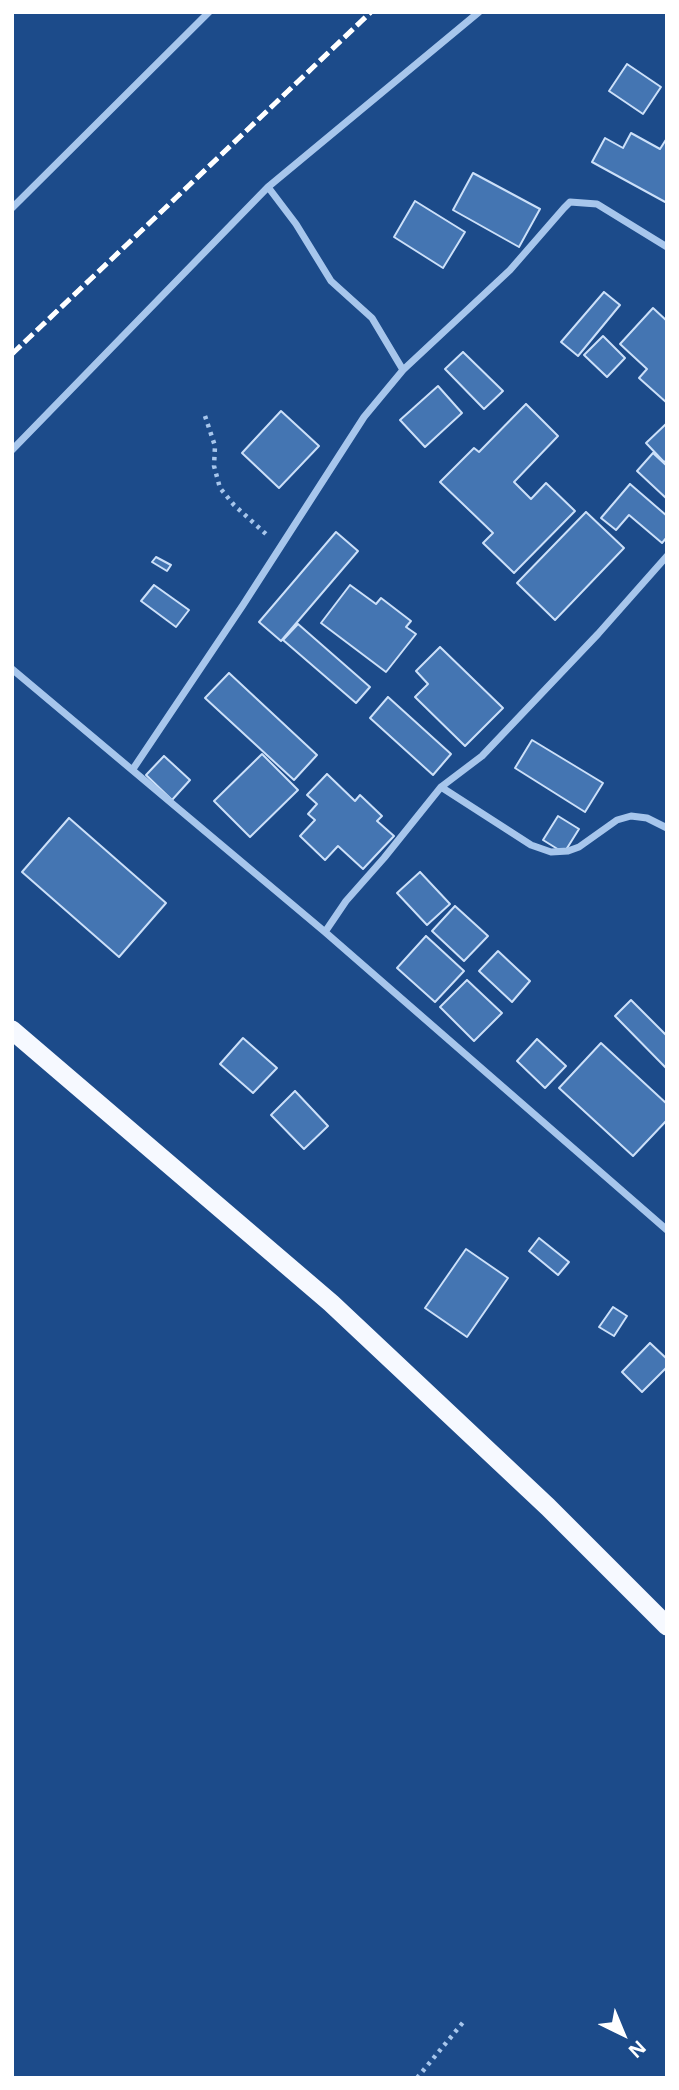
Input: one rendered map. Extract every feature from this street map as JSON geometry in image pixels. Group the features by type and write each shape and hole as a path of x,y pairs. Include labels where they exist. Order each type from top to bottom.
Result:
{"highway":[{"path":"12,1030 331,1303 548,1507 667,1626"}],"street":[{"path":"12,208 209,12"},
{"path":"12,450 268,187 479,12"},
{"path":"268,187 296,224 331,281 372,318 403,370"},
{"path":"132,769 365,417 403,370 510,270 570,202 597,204 667,247"},
{"path":"325,932 346,901 441,787 482,756 667,556"},
{"path":"12,669 325,932 667,1230"},
{"path":"441,787 531,845 551,852 579,847 617,820 631,816 647,818 667,828"}],"path":[{"path":"12,354 371,12"},
{"path":"205,416 215,446 214,466 220,488 234,505 280,548"},
{"path":"417,2078 465,2020"}],"building":[{"path":"627,64 661,87 643,114 609,91"},
{"path":"631,133 660,149 667,138 667,203 592,162 605,138 623,148"},
{"path":"473,173 540,209 519,247 453,210"},
{"path":"415,201 465,232 443,268 394,237"},
{"path":"604,292 620,305 578,356 561,342"},
{"path":"653,308 667,321 667,403 639,378 647,369 620,344"},
{"path":"603,336 625,358 607,377 584,355"},
{"path":"463,352 503,391 484,409 445,369"},
{"path":"438,386 462,413 425,447 400,420"},
{"path":"526,404 558,436 514,482 531,499 546,483 575,511 514,573 483,543 493,533 440,482 474,448 479,452"},
{"path":"281,411 319,446 279,488 242,453"},
{"path":"667,423 667,460 664,462 646,443"},
{"path":"653,453 667,466 667,499 637,471"},
{"path":"630,484 667,516 667,537 662,543 629,515 616,530 601,518"},
{"path":"586,512 624,548 555,620 517,583"},
{"path":"336,532 358,551 281,641 259,622"},
{"path":"156,557 171,565 167,571 152,562"},
{"path":"154,585 189,610 176,627 141,601"},
{"path":"350,585 376,604 381,598 411,621 406,627 416,634 386,672 321,623"},
{"path":"298,624 370,687 356,703 283,640"},
{"path":"440,647 503,708 465,746 415,697 428,684 416,671"},
{"path":"229,673 317,755 294,780 205,698"},
{"path":"388,697 451,754 433,775 370,718"},
{"path":"532,740 603,783 585,812 515,768"},
{"path":"262,754 298,790 250,837 214,801"},
{"path":"164,756 190,780 172,800 146,775"},
{"path":"327,774 355,801 360,795 382,816 377,821 394,836 363,869 338,846 325,860 300,836 315,820 308,814 317,804 307,795"},
{"path":"558,816 579,829 564,853 543,840"},
{"path":"69,818 166,903 119,957 22,872"},
{"path":"420,872 450,904 427,925 397,893"},
{"path":"455,906 488,936 464,961 432,931"},
{"path":"426,936 464,971 435,1002 397,968"},
{"path":"498,951 530,981 512,1002 479,971"},
{"path":"467,980 502,1013 474,1041 440,1007"},
{"path":"631,1000 667,1036 667,1069 615,1016"},
{"path":"243,1038 277,1068 253,1093 220,1064"},
{"path":"537,1039 566,1066 545,1088 517,1061"},
{"path":"601,1043 667,1104 667,1120 633,1156 559,1088"},
{"path":"295,1091 328,1126 304,1149 271,1115"},
{"path":"539,1238 569,1262 558,1275 529,1251"},
{"path":"466,1249 508,1278 467,1337 425,1308"},
{"path":"613,1307 627,1316 614,1336 599,1327"},
{"path":"650,1343 667,1359 667,1367 642,1392 622,1372"}],"railway":[{"path":"12,354 371,12"}]}
